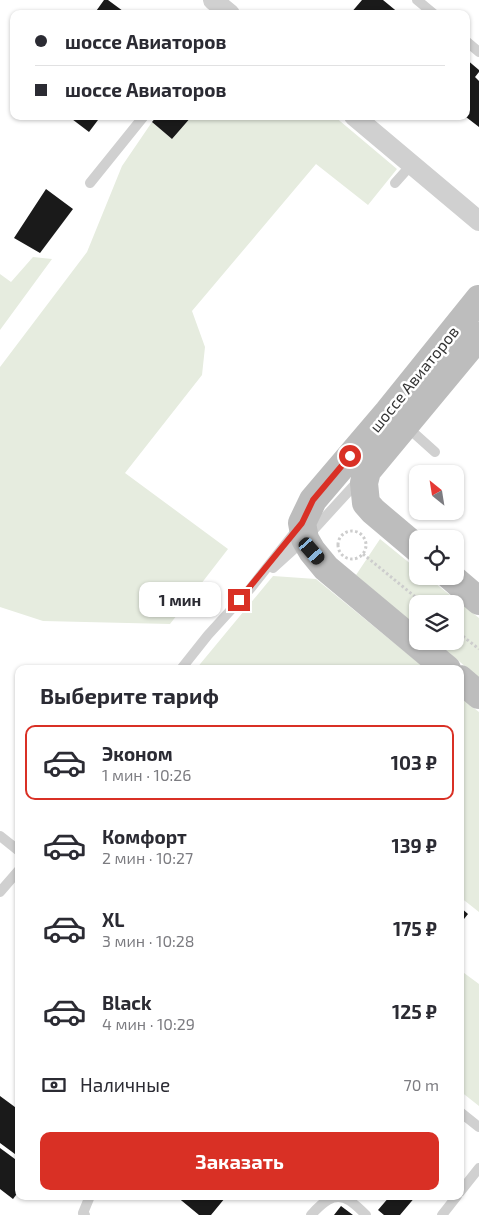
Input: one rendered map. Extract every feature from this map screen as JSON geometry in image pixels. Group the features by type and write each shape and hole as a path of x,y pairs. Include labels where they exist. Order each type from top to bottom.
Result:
{"main road":[{"name":"шоссе Авиаторов","path":"367,471 396,418 479,299"},
{"name":"шоссе Авиаторов","path":"304,531 313,500 479,336"},
{"path":"367,471 364,483 366,503 409,541"},
{"path":"304,531 312,551 326,568 442,665"},
{"path":"460,585 479,601"},
{"path":"464,683 479,695"}],"street":[{"path":"359,120 479,222"}],"lane":[{"path":"418,0 429,10"},
{"path":"90,183 141,120"},
{"path":"395,183 412,164"},
{"path":"396,418 435,452"},
{"path":"250,589 304,531 367,471"},
{"name":"шоссе Авиаторов","path":"184,665 208,635 304,531"},
{"path":"0,836 15,848"},
{"path":"0,892 15,875"},
{"path":"464,1115 479,1127"},
{"path":"464,1187 479,1168"},
{"path":"83,1214 88,1200"},
{"path":"311,1215 322,1203 328,1200"},
{"path":"349,1200 366,1215"},
{"path":"442,1215 454,1200"}],"path":[{"path":"356,531 363,537 366,545 363,554 355,559 342,555 338,547 340,538 347,532 356,531"},
{"path":"363,554 413,595"},
{"path":"464,637 479,649"}],"shaded area":[{"path":"189,120 339,120 397,169 368,205 316,164 192,311 205,347 202,375 125,473 228,549 170,624 43,621 0,607 0,367 87,252 122,166 152,122 172,139"},
{"path":"33,257 52,259 0,330 0,274 11,282"},
{"path":"380,539 409,563 409,585 437,585 450,595 409,595 409,620 356,575"},
{"path":"273,576 316,579 421,665 199,665"},
{"path":"464,606 479,618 479,678 446,650 464,650"},
{"path":"464,700 479,712 479,912 464,900"},
{"path":"464,973 479,984 479,1106 464,1094"}],"building":[{"path":"104,0 108,0 122,10 97,10"},
{"path":"362,0 383,0 395,10 353,10"},
{"path":"470,62 479,70 475,77 479,81 479,127 470,120"},
{"path":"73,120 98,120 89,132"},
{"path":"154,120 189,120 172,139 152,122"},
{"path":"46,189 73,209 40,253 14,238"},
{"path":"464,910 468,914 464,919"},
{"path":"0,1096 15,1107 15,1154 0,1143"},
{"path":"0,1148 15,1159 15,1196 13,1199 0,1189"},
{"path":"181,1200 223,1200 211,1215 199,1215"},
{"path":"387,1200 413,1200 400,1215 384,1215 378,1210"},
{"path":"341,1206 353,1215 334,1215"}],"route":[{"path":"239,600 250,589 302,523 313,500 350,456"}]}
